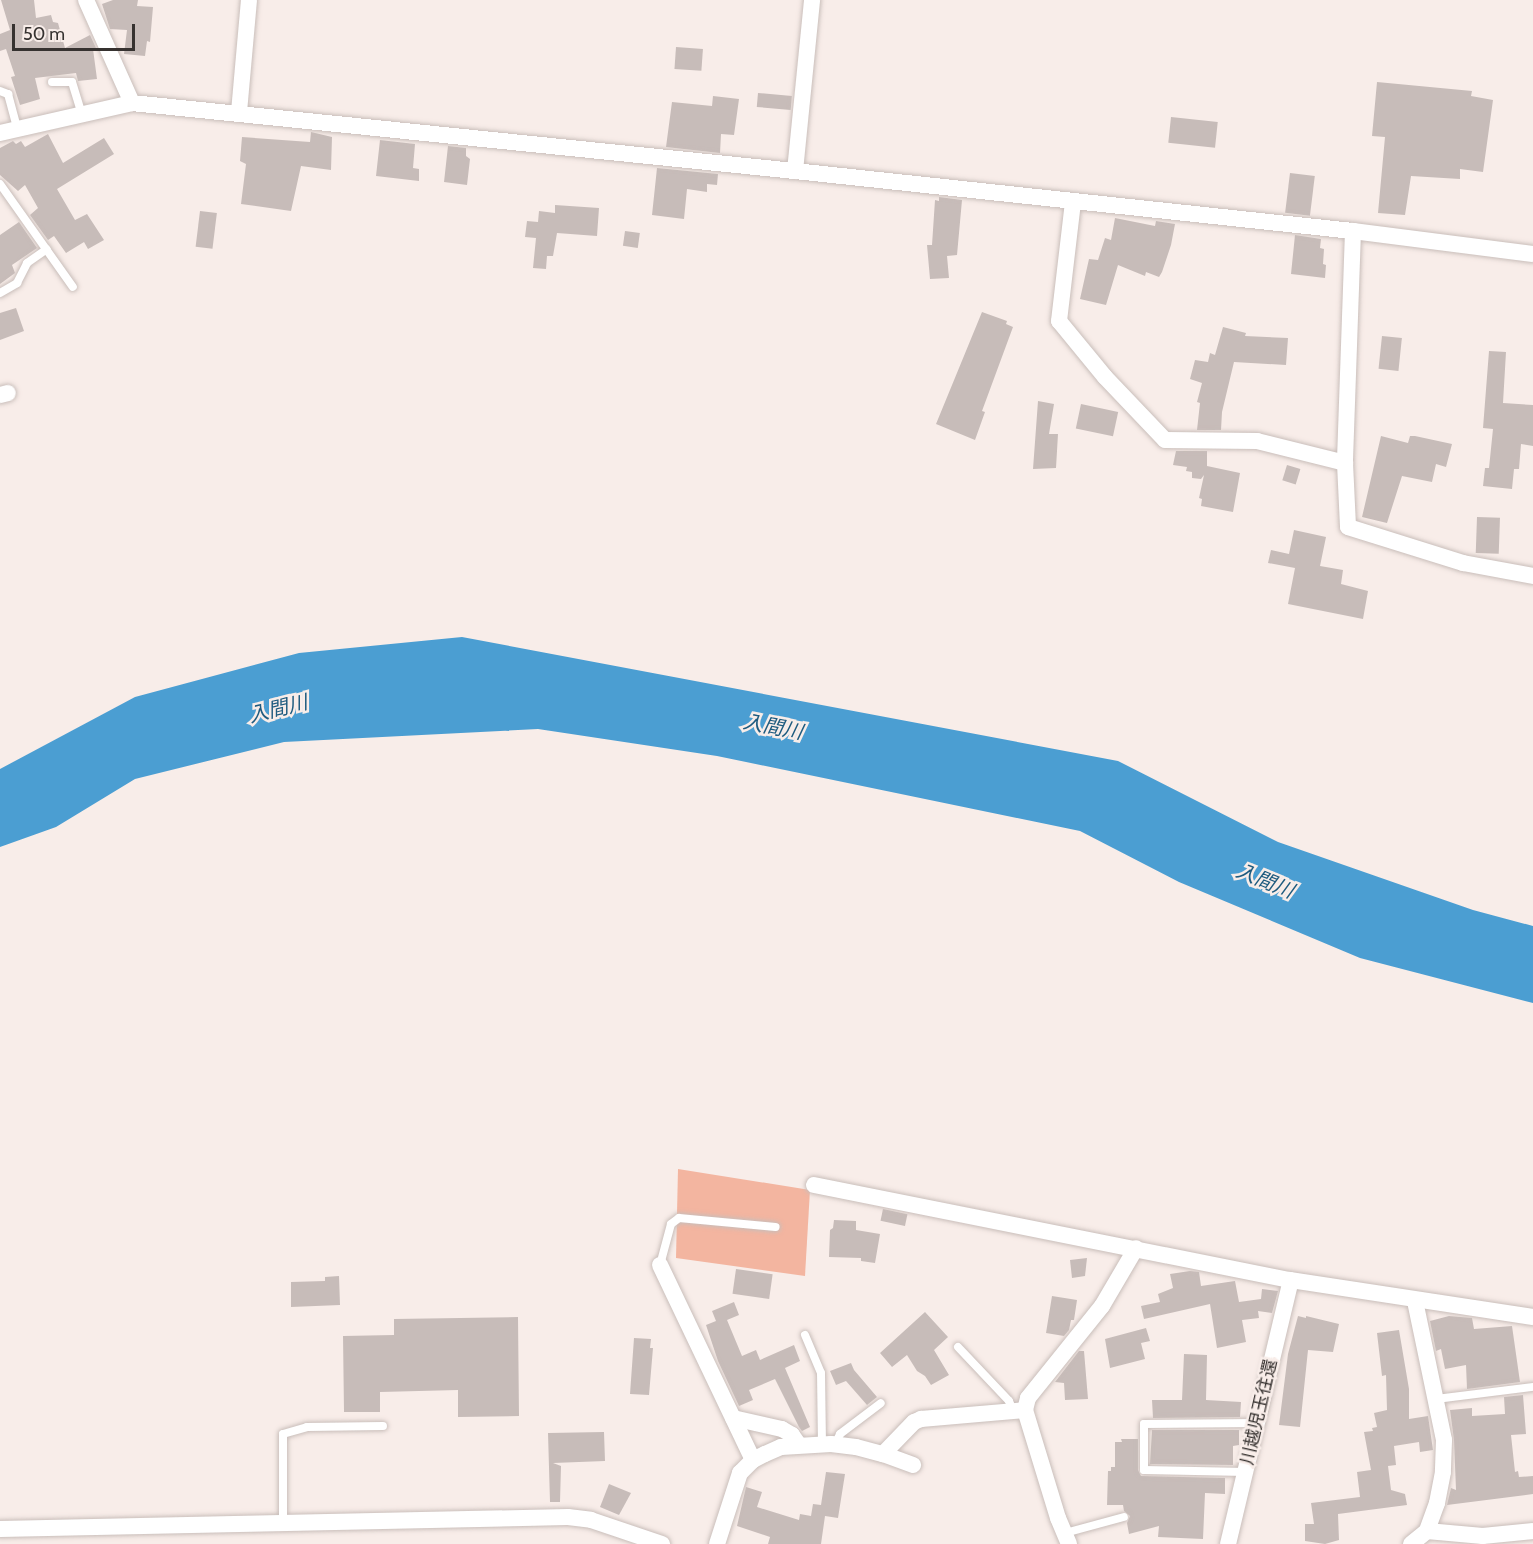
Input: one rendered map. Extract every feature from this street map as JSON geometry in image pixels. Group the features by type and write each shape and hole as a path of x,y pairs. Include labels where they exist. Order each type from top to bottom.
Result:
{"street":[{"path":"86,0 132,103"},
{"path":"239,112 249,0"},
{"path":"795,171 812,0"},
{"path":"0,133 132,103 239,112 1353,231 1533,254"},
{"path":"1073,202 1059,321 1105,377 1165,440 1257,441 1345,463"},
{"path":"1353,231 1345,463 1348,527 1463,563 1533,576"},
{"path":"814,1185 1291,1280 1415,1301 1533,1317"},
{"path":"883,1454 914,1422 921,1419 1019,1410 1102,1306 1136,1248"},
{"path":"660,1265 753,1460"},
{"name":"川越児玉往還","path":"1228,1544 1291,1280"},
{"path":"1411,1544 1427,1531 1437,1503 1445,1459 1444,1440 1415,1301"},
{"path":"1019,1410 1067,1539"},
{"path":"733,1418 782,1429 792,1435 799,1445"},
{"path":"717,1544 740,1473 753,1460 781,1448 829,1444 883,1454 913,1465"},
{"path":"0,1529 283,1521 568,1517 591,1520 662,1544"},
{"path":"1427,1531 1483,1536 1533,1531"}],"lane":[{"path":"52,82 72,82 82,114"},
{"path":"0,91 8,94 17,128"},
{"path":"0,184 73,287"},
{"path":"0,293 17,283 27,263 47,249"},
{"path":"660,1265 671,1224 679,1218 776,1227"},
{"path":"805,1335 821,1372 829,1444"},
{"path":"958,1347 1019,1410"},
{"path":"1436,1399 1533,1388"},
{"path":"829,1444 881,1403"},
{"path":"1246,1472 1144,1470 1144,1424 1256,1423"},
{"path":"283,1521 283,1434 307,1427 382,1426"},
{"path":"1067,1539 1124,1517"}],"shaded area":[{"path":"678,1169 810,1190 805,1276 676,1258"}],"water":[{"name":"入間川","path":"462,637 1118,761 1278,842 1473,910 1533,926 1533,1003 1360,958 1179,882 1080,831 717,756 538,729 284,742 135,779 56,827 0,847 0,769 135,697 299,653"}],"building":[{"path":"1,0 34,0 36,18 51,15 53,22 58,23 65,48 90,35 96,48 93,49 97,79 78,81 76,73 35,78 40,99 20,105 11,77 15,76 6,49 0,51 0,34 10,30"},
{"path":"113,0 138,0 137,6 153,7 150,42 147,41 145,56 124,54 127,30 110,29 102,4"},
{"path":"676,47 703,49 701,71 674,69"},
{"path":"1377,82 1472,91 1471,96 1493,100 1483,172 1460,169 1460,179 1411,176 1405,215 1378,213 1385,137 1372,136"},
{"path":"758,93 792,96 791,110 757,107"},
{"path":"713,96 739,99 734,135 721,134 720,153 666,147 672,102 712,106"},
{"path":"1171,117 1218,122 1215,148 1168,143"},
{"path":"311,132 332,137 331,170 301,166 291,211 241,204 246,164 240,161 242,137 310,142"},
{"path":"48,134 63,163 104,138 114,154 57,189 75,220 87,214 104,240 88,249 84,242 66,253 54,236 48,240 30,215 38,208 25,185 18,191 0,175 0,148 13,141 16,144 21,141 25,147"},
{"path":"380,140 415,144 413,168 419,169 419,181 376,176"},
{"path":"448,146 466,148 466,156 470,159 467,185 444,182"},
{"path":"657,168 718,174 717,185 707,184 707,192 687,189 684,219 652,215"},
{"path":"1290,173 1315,176 1310,216 1285,213"},
{"path":"939,197 962,200 957,255 947,256 949,278 930,279 927,245 932,245 935,200 939,201"},
{"path":"555,205 599,208 597,236 557,233 553,256 547,256 546,269 533,268 536,238 525,237 527,221 538,222 539,211 555,213"},
{"path":"200,211 217,213 212,249 196,247"},
{"path":"1115,218 1155,226 1156,221 1175,224 1162,272 1159,277 1146,272 1145,276 1118,265 1106,305 1080,299 1089,259 1098,260 1105,238 1111,240"},
{"path":"19,222 37,248 12,265 15,273 0,284 0,235"},
{"path":"625,231 640,233 638,248 623,246"},
{"path":"1295,235 1321,239 1320,248 1324,249 1323,264 1326,265 1325,278 1291,274"},
{"path":"16,308 24,331 0,340 0,313"},
{"path":"982,312 1007,321 1006,324 1013,327 982,411 985,412 975,440 936,424"},
{"path":"1223,327 1246,333 1245,336 1288,338 1286,365 1234,362 1222,412 1221,430 1197,430 1200,403 1197,402 1202,383 1190,379 1195,360 1208,362 1210,353 1215,355"},
{"path":"1382,336 1402,338 1398,371 1379,369"},
{"path":"1489,351 1506,352 1503,403 1533,405 1533,446 1521,444 1519,469 1514,469 1512,489 1483,486 1485,468 1489,468 1493,429 1483,428"},
{"path":"1038,401 1054,404 1049,434 1058,434 1056,468 1033,469"},
{"path":"1081,404 1118,412 1113,436 1076,428"},
{"path":"1381,436 1408,443 1410,436 1415,436 1452,444 1446,467 1436,464 1432,482 1402,476 1387,523 1362,517"},
{"path":"1176,451 1207,451 1207,466 1240,473 1233,512 1201,506 1202,499 1199,498 1204,475 1201,479 1192,478 1192,472 1186,471 1187,467 1173,465"},
{"path":"1287,465 1300,469 1296,484 1282,480"},
{"path":"1477,517 1500,518 1499,554 1476,553"},
{"path":"1294,530 1326,537 1320,566 1343,570 1341,584 1368,591 1363,619 1288,604 1295,568 1268,563 1271,550 1289,554"},
{"path":"883,1209 907,1214 905,1226 881,1221"},
{"path":"834,1220 856,1221 856,1230 880,1234 875,1263 861,1261 861,1258 829,1257 830,1230 833,1228"},
{"path":"1087,1258 1085,1276 1072,1278 1070,1260"},
{"path":"736,1269 773,1274 769,1299 733,1294"},
{"path":"1199,1272 1201,1286 1235,1281 1239,1302 1261,1299 1262,1289 1278,1291 1272,1313 1258,1311 1259,1318 1242,1320 1246,1342 1217,1348 1210,1304 1144,1319 1141,1306 1160,1302 1158,1294 1173,1288 1170,1274"},
{"path":"339,1276 340,1305 291,1307 291,1282 325,1281 325,1277"},
{"path":"1052,1296 1077,1300 1074,1320 1071,1320 1069,1330 1064,1336 1046,1333"},
{"path":"734,1302 739,1315 727,1320 742,1356 756,1350 760,1360 794,1345 800,1361 785,1368 810,1427 802,1431 799,1427 775,1379 749,1390 753,1400 739,1406 718,1361 706,1325 716,1321 712,1311"},
{"path":"925,1312 948,1337 934,1350 949,1375 931,1385 925,1376 917,1371 907,1355 892,1367 880,1353"},
{"path":"1298,1316 1339,1324 1333,1352 1308,1350 1300,1427 1279,1425 1288,1354"},
{"path":"1449,1316 1472,1318 1474,1329 1512,1326 1520,1382 1467,1389 1466,1365 1445,1369 1441,1349 1436,1351 1430,1321"},
{"path":"518,1317 519,1416 458,1417 458,1390 380,1392 380,1412 344,1412 343,1336 394,1335 394,1319"},
{"path":"1146,1328 1150,1341 1141,1343 1145,1359 1110,1368 1105,1339"},
{"path":"1399,1330 1409,1389 1409,1419 1428,1416 1433,1450 1420,1452 1419,1442 1394,1446 1396,1465 1388,1466 1391,1490 1405,1494 1407,1505 1338,1514 1339,1540 1325,1544 1305,1541 1305,1524 1314,1524 1311,1503 1360,1497 1357,1472 1371,1470 1364,1432 1373,1431 1372,1428 1377,1427 1374,1413 1387,1410 1386,1375 1382,1376 1377,1333"},
{"path":"634,1338 651,1339 650,1348 653,1348 649,1395 630,1394"},
{"path":"1079,1351 1084,1351 1088,1399 1065,1400 1064,1383 1055,1382"},
{"path":"1184,1354 1207,1355 1206,1400 1241,1402 1240,1417 1153,1418 1152,1400 1182,1400"},
{"path":"851,1363 854,1370 877,1397 867,1405 846,1381 836,1385 830,1371"},
{"path":"1523,1395 1526,1434 1511,1435 1515,1472 1518,1471 1519,1477 1533,1476 1533,1494 1447,1505 1451,1488 1456,1490 1450,1410 1472,1408 1472,1416 1505,1414 1504,1397"},
{"path":"1152,1430 1239,1430 1239,1445 1233,1446 1233,1465 1150,1464"},
{"path":"604,1432 605,1461 553,1463 561,1466 560,1502 550,1502 548,1433"},
{"path":"1121,1439 1138,1439 1138,1470 1141,1476 1225,1478 1225,1494 1205,1493 1203,1539 1158,1537 1159,1526 1129,1534 1127,1523 1130,1516 1124,1511 1123,1505 1107,1505 1108,1471 1111,1471 1111,1467 1115,1467 1115,1442 1122,1442"},
{"path":"826,1472 845,1474 838,1518 825,1516 821,1544 768,1544 770,1537 737,1526 746,1487 762,1492 757,1507 799,1520 800,1514 811,1516 813,1504 821,1505"},
{"path":"609,1484 631,1493 619,1515 600,1507"}]}
